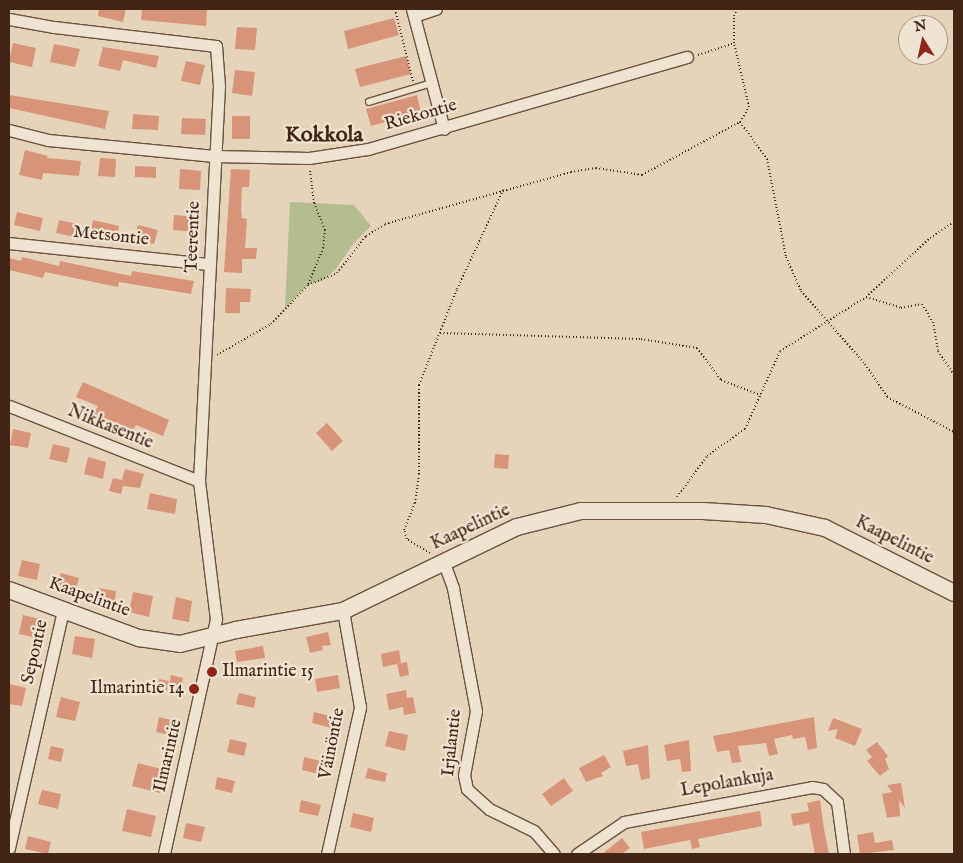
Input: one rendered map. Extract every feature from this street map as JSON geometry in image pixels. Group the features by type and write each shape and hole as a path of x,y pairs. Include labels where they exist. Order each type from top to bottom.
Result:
{"street":[{"path":"436,9 413,12 444,128"},
{"name":"Teerentie","path":"9,19 54,27 216,46 219,86 214,156 207,360 199,481 216,619 211,636"},
{"name":"Riekontie","path":"9,130 48,140 214,156 309,158 368,149 687,57"},
{"name":"Metsontie","path":"9,242 210,264"},
{"name":"Nikkasentie","path":"9,406 199,481"},
{"name":"Kaapelintie","path":"9,590 159,643 180,644 211,636 343,611 517,527 581,511 667,511 766,515 825,528 954,593"},
{"name":"Irjalantie","path":"444,562 453,588 476,711 464,775 467,789 489,809 534,832 554,854"},
{"name":"Sepontie","path":"9,848 64,610"},
{"name":"Väinöntie","path":"327,854 360,707 343,611"},
{"name":"Ilmarintie","path":"164,854 205,679 211,636"},
{"name":"Lepolankuja","path":"577,854 624,822 812,787 823,789 836,802 844,854"}],"lane":[{"path":"369,102 432,83"}],"path":[{"path":"395,9 415,88"},
{"path":"308,285 337,273 366,236 384,224 504,188 596,168 642,175 740,122 748,107 734,44 734,16 738,9"},
{"path":"687,57 734,44"},
{"path":"740,122 767,159 786,257 801,291 827,323 865,364 887,396 954,432"},
{"path":"207,360 271,324 308,285 323,248 325,230 311,192 309,158"},
{"path":"444,562 407,539 404,530 415,503 418,474 420,386 440,333 504,188"},
{"path":"667,511 707,456 745,429 780,351 866,297 930,238 954,222"},
{"path":"866,297 901,308 922,304 933,322 938,351 954,375"},
{"path":"440,333 640,339 697,348 721,380 760,395"}],"green space":[{"path":"290,202 354,205 371,226 354,243 335,270 325,279 308,285 285,308"}],"building":[{"path":"99,9 126,9 123,22 98,16"},
{"path":"142,9 207,9 206,26 141,20"},
{"path":"394,18 399,35 348,49 344,31"},
{"path":"237,27 257,28 255,50 235,49"},
{"path":"13,43 36,48 32,67 9,62"},
{"path":"54,44 80,49 75,67 50,62"},
{"path":"103,47 159,56 156,68 123,60 120,71 98,66"},
{"path":"406,56 411,74 360,87 355,69"},
{"path":"186,61 205,65 200,85 181,81"},
{"path":"235,70 255,72 252,96 232,93"},
{"path":"9,95 109,111 105,129 9,108"},
{"path":"417,95 421,113 371,126 366,109"},
{"path":"133,114 159,116 158,130 132,129"},
{"path":"232,116 250,116 250,139 232,139"},
{"path":"182,118 206,119 205,135 181,134"},
{"path":"25,150 48,156 47,158 81,161 79,176 43,173 42,180 19,175"},
{"path":"100,158 116,159 115,177 98,176"},
{"path":"135,166 156,167 156,178 135,177"},
{"path":"180,169 201,171 200,190 179,189"},
{"path":"231,169 250,170 249,187 242,187 241,210 242,218 247,219 245,248 257,248 256,259 242,259 242,273 224,272"},
{"path":"17,212 43,218 40,231 14,225"},
{"path":"174,215 198,217 196,232 173,230"},
{"path":"59,220 78,224 75,237 56,233"},
{"path":"93,220 119,226 116,240 90,234"},
{"path":"138,225 158,230 154,244 134,240"},
{"path":"22,257 59,266 60,261 131,276 132,271 194,281 191,294 119,282 118,287 45,272 43,278 9,270 9,258 21,261"},
{"path":"226,288 251,289 250,302 240,302 240,313 225,313"},
{"path":"83,382 169,420 163,436 136,425 133,430 94,414 98,406 76,397"},
{"path":"327,423 343,441 332,451 316,433"},
{"path":"13,429 31,433 28,448 10,445"},
{"path":"53,444 70,448 67,463 49,459"},
{"path":"495,454 509,455 508,469 494,468"},
{"path":"88,457 106,462 103,479 84,474"},
{"path":"125,469 144,474 140,488 123,486 121,494 109,491 113,478 122,480"},
{"path":"150,493 177,499 175,514 147,509"},
{"path":"22,560 40,564 37,580 18,576"},
{"path":"61,573 79,578 74,595 55,591"},
{"path":"99,588 116,591 114,610 96,605"},
{"path":"133,592 153,596 149,617 129,612"},
{"path":"176,597 192,601 189,622 172,619"},
{"path":"23,615 40,619 36,638 19,634"},
{"path":"328,632 331,645 322,646 323,650 310,653 306,637"},
{"path":"75,636 95,639 92,658 72,654"},
{"path":"263,646 265,658 237,662 235,651"},
{"path":"399,650 401,663 383,667 381,654"},
{"path":"407,662 409,675 400,677 397,664"},
{"path":"171,675 183,678 181,690 169,688"},
{"path":"338,675 340,688 317,692 315,679"},
{"path":"159,679 169,681 167,691 157,689"},
{"path":"9,684 26,688 22,706 9,704"},
{"path":"406,690 407,698 413,697 416,713 404,715 403,707 389,710 386,694"},
{"path":"239,693 256,697 254,708 236,704"},
{"path":"61,697 80,702 75,721 56,717"},
{"path":"314,712 338,718 335,729 312,723"},
{"path":"159,717 179,722 175,736 156,732"},
{"path":"814,717 817,748 808,750 805,737 793,739 792,735 774,739 778,754 769,756 766,743 738,746 741,762 732,763 729,750 717,752 713,736"},
{"path":"833,718 862,729 855,746 835,738 838,729 828,731"},
{"path":"389,731 408,735 405,751 385,746"},
{"path":"230,739 247,743 244,756 227,752"},
{"path":"689,740 691,771 682,772 680,759 667,761 664,745"},
{"path":"877,742 888,756 885,759 889,769 880,776 867,761 872,757 866,750"},
{"path":"648,745 650,778 641,780 638,764 626,766 623,751"},
{"path":"51,746 64,749 61,762 48,759"},
{"path":"604,755 611,767 601,773 603,776 586,782 579,768"},
{"path":"304,757 329,763 326,776 302,770"},
{"path":"138,763 165,770 160,793 132,786"},
{"path":"368,768 387,773 385,782 365,778"},
{"path":"217,777 235,781 232,793 215,789"},
{"path":"564,778 573,791 551,806 542,794"},
{"path":"901,783 905,808 899,800 900,816 887,818 882,794 892,792 887,785"},
{"path":"42,790 61,794 58,809 38,804"},
{"path":"301,800 321,805 318,816 299,812"},
{"path":"820,800 829,854 815,854 809,823 793,826 791,814 809,811 807,803"},
{"path":"127,809 156,816 151,837 122,831"},
{"path":"760,811 762,826 698,839 700,847 692,849 690,840 644,849 641,832"},
{"path":"353,813 374,818 371,832 350,827"},
{"path":"186,823 205,827 201,842 183,838"},
{"path":"873,832 875,843 892,840 894,850 860,854 857,835"},
{"path":"28,836 51,842 48,854 25,849"},
{"path":"622,838 630,848 622,854 602,854"}],"place":[{"name":"Ilmarintie 15","path":"212,672"},
{"name":"Ilmarintie 14","path":"194,689"}],"district":[{"name":"Kokkola","path":"324,136"}]}
